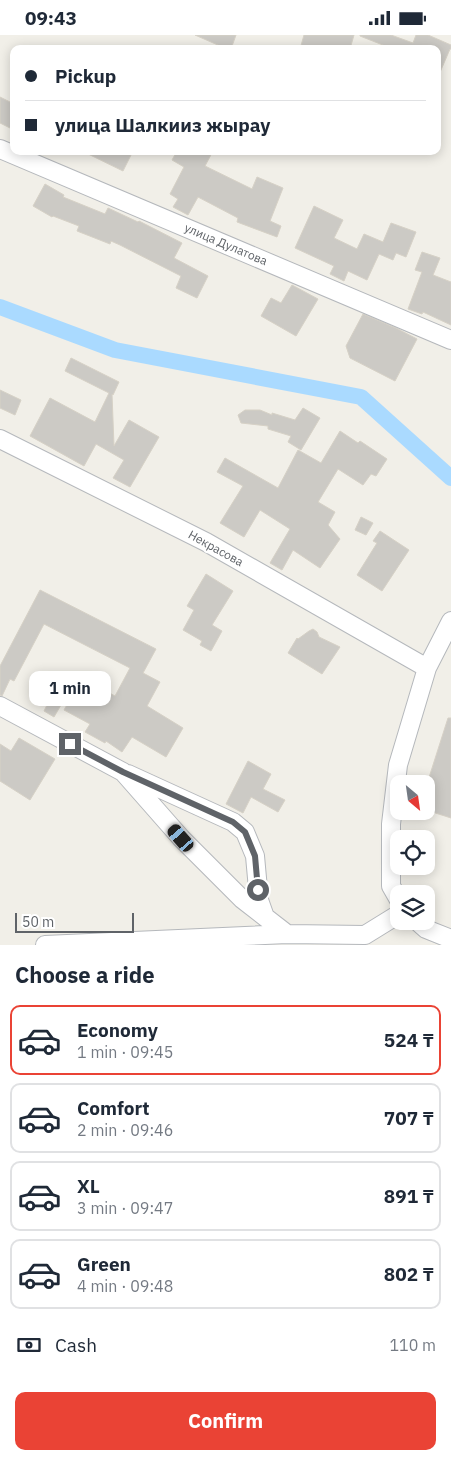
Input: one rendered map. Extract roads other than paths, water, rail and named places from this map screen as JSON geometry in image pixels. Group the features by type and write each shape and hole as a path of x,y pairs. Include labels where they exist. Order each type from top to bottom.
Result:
{"street":[{"name":"улица Дулатова","path":"14,155 451,340"},
{"name":"Некрасова","path":"0,439 206,542 427,668"},
{"path":"391,885 391,823 398,765 427,668 451,621"},
{"path":"0,706 123,772 233,822 245,832 255,856 259,900 265,917"},
{"path":"123,772 181,838 242,899 287,934"},
{"path":"45,945 238,941 287,934 364,940 390,921"},
{"path":"428,930 451,939"}],"waterway":[{"path":"0,307 115,350 361,397 451,478"}]}
